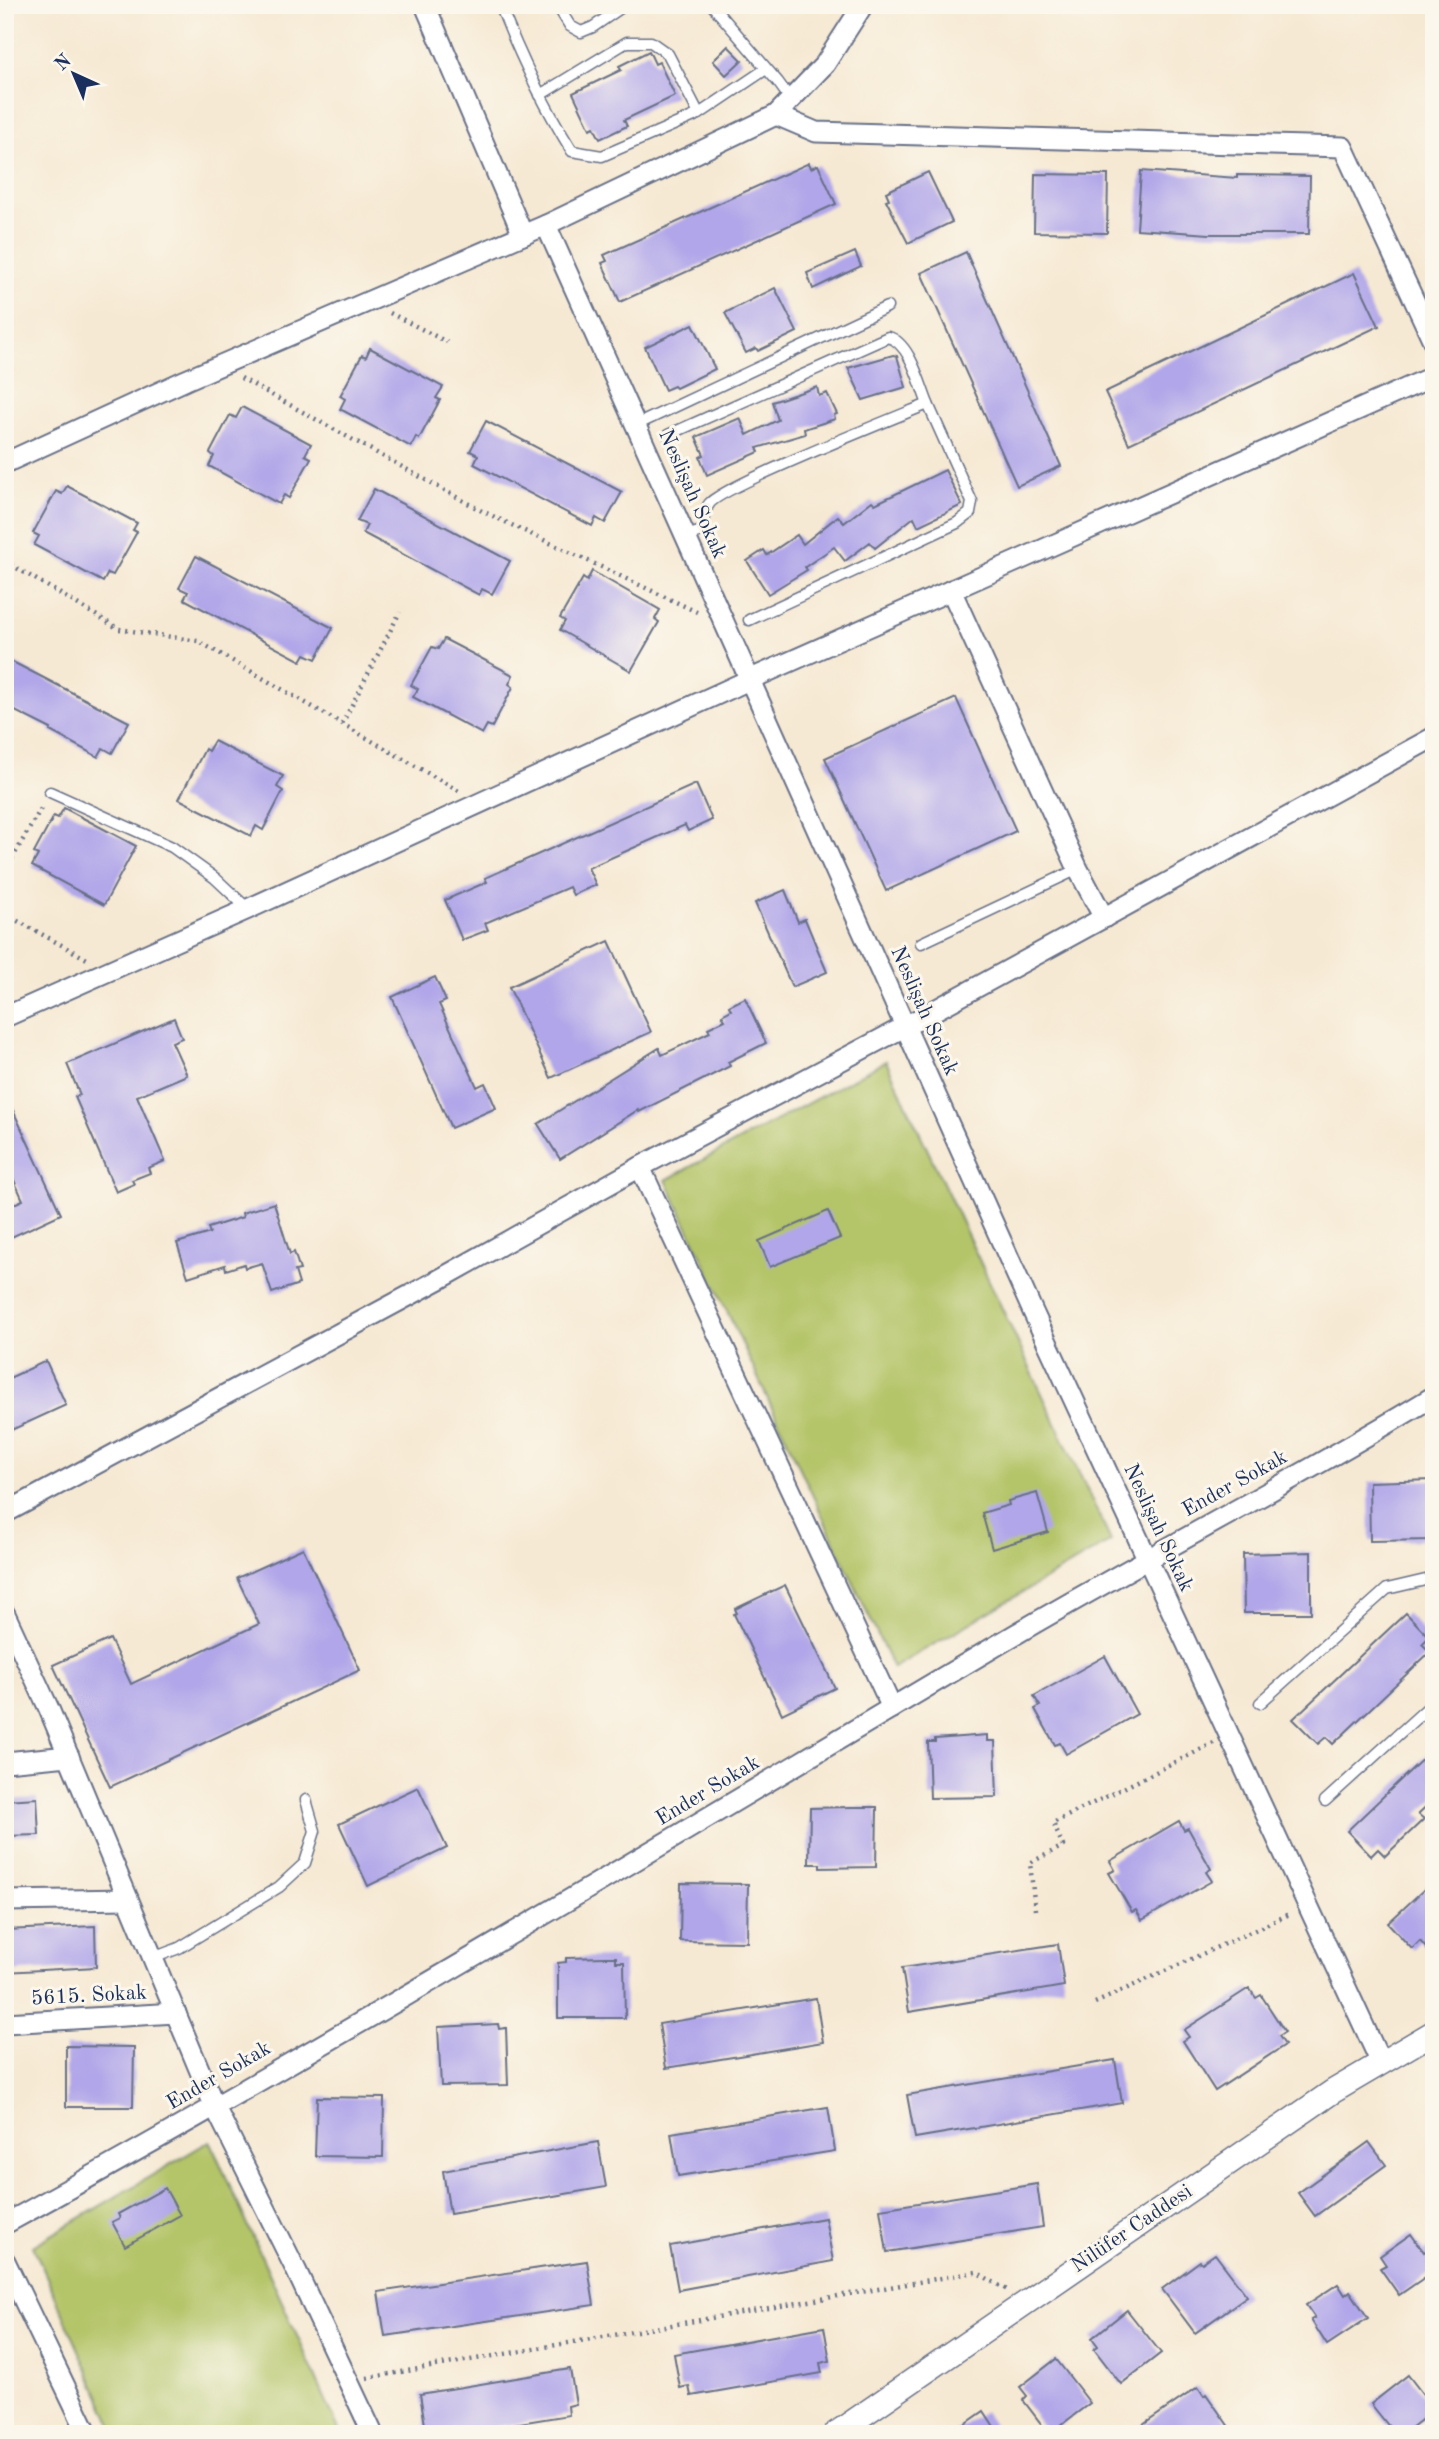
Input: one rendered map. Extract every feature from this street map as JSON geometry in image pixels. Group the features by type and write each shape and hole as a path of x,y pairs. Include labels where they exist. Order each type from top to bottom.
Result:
{"street":[{"path":"425,5 523,235"},
{"path":"5,464 219,366 546,225 776,115 825,64 863,5"},
{"path":"776,115 816,132 1343,147 1434,343"},
{"name":"Neslişah Sokak","path":"546,225 1034,1314 1381,2063"},
{"path":"5,1017 751,679 1434,376"},
{"path":"951,590 1078,869 1104,918"},
{"path":"5,1513 1434,737"},
{"path":"640,1167 892,1708"},
{"name":"Ender Sokak","path":"5,2224 489,1947 1147,1558 1379,1430 1434,1396"},
{"path":"5,1614 69,1756 214,2105 373,2434"},
{"path":"5,1762 69,1756"},
{"path":"5,1901 128,1899"},
{"name":"5615. Sokak","path":"5,2024 176,2013"},
{"name":"Nilüfer Caddesi","path":"835,2434 1332,2092 1434,2032"},
{"path":"5,2261 88,2434"}],"lane":[{"path":"500,5 520,57 572,151 602,156 699,114 766,69"},
{"path":"557,5 570,26 581,32 625,5"},
{"path":"712,5 791,100"},
{"path":"540,95 627,42 651,42 668,54 699,114"},
{"path":"636,425 887,307"},
{"path":"668,435 888,337 904,347 972,502 970,513 957,523 749,620"},
{"path":"686,536 705,530 704,516 710,502 740,485 928,404"},
{"path":"50,792 172,848 215,878 248,909"},
{"path":"921,943 1078,869"},
{"path":"1260,1703 1387,1589 1434,1578"},
{"path":"1325,1801 1434,1702"},
{"path":"153,1958 179,1948 268,1894 305,1863 315,1831 306,1800"}],"path":[{"path":"367,302 447,342"},
{"path":"219,366 482,511 727,625"},
{"path":"5,561 119,629 198,641 480,803"},
{"path":"342,724 400,612"},
{"path":"5,871 50,792"},
{"path":"5,914 109,971"},
{"path":"1035,1910 1030,1863 1063,1846 1053,1823 1229,1736"},
{"path":"1095,2003 1308,1906"},
{"path":"349,2382 976,2272 1027,2301"}],"green space":[{"path":"886,1061 1111,1541 893,1668 666,1180"},
{"path":"210,2141 341,2434 116,2434 33,2246"}],"building":[{"path":"728,46 742,60 726,75 713,61"},
{"path":"649,51 655,64 659,62 675,96 624,120 627,126 600,139 594,127 590,129 573,93 621,70 619,66"},
{"path":"809,163 811,168 818,165 836,204 620,302 602,263 607,261 604,255"},
{"path":"1141,171 1237,178 1237,175 1310,176 1309,234 1210,234 1137,229"},
{"path":"928,172 952,222 908,243 886,200 889,199 886,192"},
{"path":"1035,174 1108,175 1107,233 1034,232"},
{"path":"855,252 861,266 813,289 807,273"},
{"path":"966,252 1061,466 1017,486 921,273"},
{"path":"1354,273 1379,326 1129,444 1105,392"},
{"path":"775,288 797,332 758,351 756,348 746,353 725,313"},
{"path":"693,324 715,369 676,388 674,386 665,390 645,347"},
{"path":"370,348 443,387 436,398 440,400 419,439 416,437 411,447 340,409 345,399 340,396 362,355 366,357"},
{"path":"897,356 906,387 863,400 848,368"},
{"path":"817,387 819,396 827,393 837,414 834,415 835,419 804,429 805,434 757,448 759,452 707,475 700,457 704,455 696,437 740,418 747,435 778,420 772,402"},
{"path":"242,407 311,444 305,455 311,458 289,498 284,495 279,504 209,466 214,456 210,453 230,415 236,418"},
{"path":"486,421 622,492 605,523 596,518 592,526 474,464 478,455 470,451"},
{"path":"945,470 962,505 918,526 914,517 875,548 870,542 845,561 834,547 805,567 807,570 768,594 747,561 764,550 767,555 797,535 803,544 838,516 844,523 872,501 875,504"},
{"path":"67,486 137,523 133,530 137,532 113,575 108,573 103,582 34,545 39,536 33,533 56,491 62,494"},
{"path":"374,489 510,561 492,594 482,589 479,595 363,533 367,525 357,521"},
{"path":"196,556 333,628 316,659 305,654 301,661 184,599 188,592 179,588"},
{"path":"592,571 660,610 655,619 659,622 631,671 560,630 565,621 560,618 583,578 587,581"},
{"path":"444,639 513,675 509,684 513,687 492,727 487,725 482,734 413,697 418,689 411,685 432,647 438,649"},
{"path":"5,658 129,722 112,753 103,748 98,757 5,706"},
{"path":"956,698 1016,831 886,891 825,758"},
{"path":"214,741 283,776 277,787 283,791 263,830 256,826 251,836 179,799 205,749 208,751"},
{"path":"696,784 712,820 688,831 685,825 588,868 596,885 573,895 569,887 485,923 488,930 462,940 445,900 487,882 485,878"},
{"path":"64,808 136,846 104,905 32,866 38,855 34,853 54,816 58,818"},
{"path":"785,890 798,922 805,919 827,972 792,987 755,903"},
{"path":"609,941 651,1032 551,1078 509,987"},
{"path":"435,977 446,1001 439,1004 477,1087 485,1083 496,1108 451,1128 392,997"},
{"path":"745,998 766,1043 728,1062 730,1066 639,1112 638,1110 560,1159 538,1124 659,1048 662,1055 710,1032 708,1028 725,1020 722,1015 731,1010 729,1006"},
{"path":"174,1018 182,1038 172,1042 187,1075 137,1096 165,1161 148,1168 150,1173 132,1180 134,1184 116,1192 75,1097 80,1095 67,1064"},
{"path":"5,1093 61,1214 5,1240 5,1208 23,1200 5,1160"},
{"path":"274,1203 290,1254 294,1252 300,1270 295,1271 299,1284 272,1293 262,1263 245,1268 244,1264 226,1270 225,1265 188,1277 177,1243 210,1233 208,1228 243,1217 242,1213"},
{"path":"828,1211 840,1238 770,1267 759,1241"},
{"path":"46,1361 66,1405 5,1433 5,1380"},
{"path":"1434,1480 1434,1540 1370,1541 1369,1482"},
{"path":"1037,1493 1048,1532 992,1549 982,1513 1009,1505 1008,1501"},
{"path":"303,1548 360,1670 110,1787 53,1665 110,1639 131,1684 259,1624 237,1578"},
{"path":"1311,1552 1311,1613 1244,1613 1243,1554"},
{"path":"785,1585 835,1688 782,1714 734,1614 737,1613 735,1609"},
{"path":"1406,1613 1429,1637 1422,1644 1430,1652 1333,1744 1326,1737 1318,1744 1293,1719"},
{"path":"1105,1656 1137,1714 1066,1754 1060,1743 1055,1745 1035,1709 1040,1706 1034,1696"},
{"path":"987,1735 987,1741 995,1741 997,1797 930,1798 928,1742 935,1742 935,1739"},
{"path":"1434,1748 1434,1799 1418,1814 1424,1819 1385,1856 1378,1849 1371,1856 1347,1831"},
{"path":"418,1787 447,1848 368,1886 339,1824"},
{"path":"37,1798 39,1835 5,1836 5,1800"},
{"path":"877,1807 876,1867 820,1868 820,1864 809,1864 810,1808"},
{"path":"1179,1821 1184,1830 1188,1828 1211,1869 1206,1872 1212,1881 1142,1920 1136,1910 1132,1912 1109,1873 1115,1870 1110,1861"},
{"path":"1434,1880 1434,1957 1420,1941 1412,1949 1388,1923"},
{"path":"681,1883 748,1884 747,1942 680,1941"},
{"path":"95,1926 96,1967 5,1972 5,1930"},
{"path":"1058,1944 1064,1986 909,2012 902,1968"},
{"path":"616,1957 616,1962 624,1962 625,2018 558,2018 558,1963 566,1962 566,1958"},
{"path":"1249,1988 1256,1998 1261,1995 1285,2032 1279,2036 1285,2045 1215,2091 1183,2041 1189,2037 1184,2030"},
{"path":"816,1998 823,2042 666,2068 659,2024"},
{"path":"498,2024 499,2029 506,2028 508,2085 441,2086 438,2027"},
{"path":"66,2046 134,2047 133,2107 66,2107"},
{"path":"1115,2060 1122,2103 915,2138 907,2095"},
{"path":"317,2097 384,2098 383,2157 315,2156"},
{"path":"828,2107 835,2151 678,2176 671,2133"},
{"path":"598,2142 606,2187 450,2214 443,2171"},
{"path":"1369,2142 1386,2165 1315,2216 1298,2193"},
{"path":"1037,2184 1043,2227 887,2252 880,2209"},
{"path":"165,2188 180,2215 125,2246 112,2222 120,2218 118,2214"},
{"path":"825,2218 833,2261 678,2290 670,2246"},
{"path":"1411,2234 1424,2252 1434,2245 1434,2271 1399,2295 1380,2268 1386,2265 1380,2256"},
{"path":"1215,2254 1247,2296 1195,2333 1162,2289 1200,2261 1202,2263"},
{"path":"587,2261 594,2305 385,2336 378,2292"},
{"path":"1338,2284 1345,2295 1350,2291 1368,2318 1327,2345 1311,2320 1315,2318 1306,2305"},
{"path":"1127,2310 1161,2353 1121,2384 1094,2349 1098,2346 1092,2338"},
{"path":"824,2327 830,2361 820,2363 822,2373 691,2396 689,2386 680,2388 674,2354"},
{"path":"1056,2359 1090,2403 1049,2434 1023,2400 1027,2396 1020,2387"},
{"path":"570,2369 576,2404 568,2406 569,2415 453,2434 437,2434 436,2429 426,2431 420,2394"},
{"path":"1408,2375 1428,2401 1423,2406 1429,2414 1403,2434 1395,2434 1371,2404"},
{"path":"1198,2387 1234,2434 1130,2434"},
{"path":"984,2411 999,2434 951,2434"}]}
